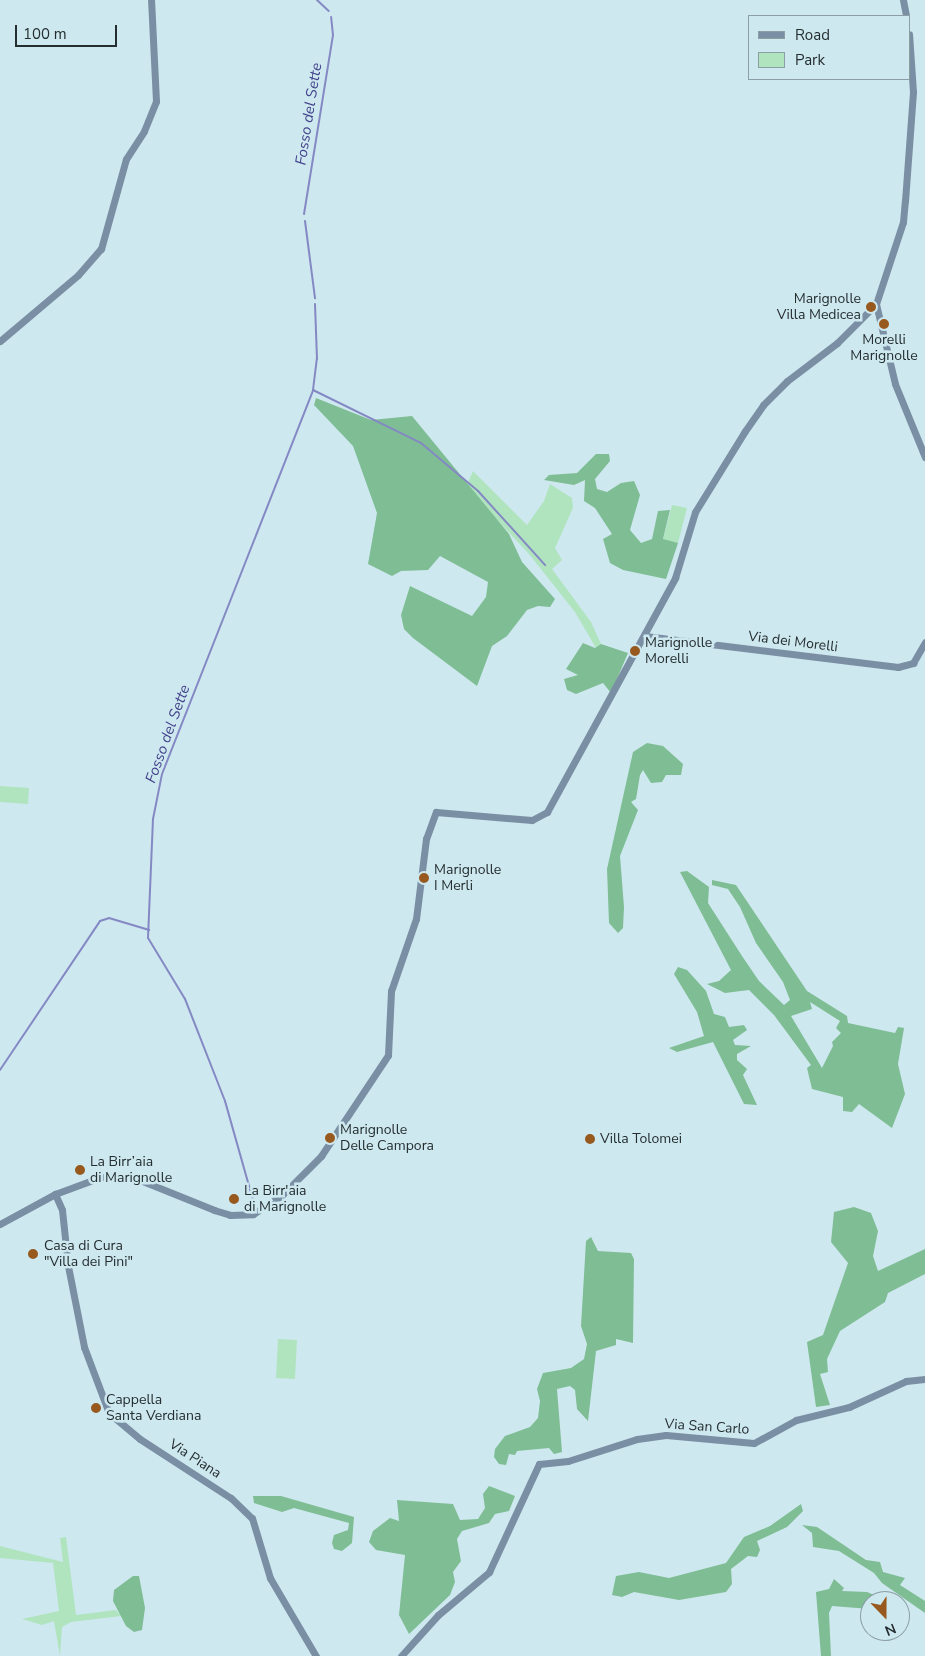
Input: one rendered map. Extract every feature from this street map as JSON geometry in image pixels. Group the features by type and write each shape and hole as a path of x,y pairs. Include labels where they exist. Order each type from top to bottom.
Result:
{"street":[{"path":"0,342 78,275 101,249 126,159 156,100 152,0"},
{"path":"903,0 906,15"},
{"path":"0,1224 55,1194 101,1177 130,1176 214,1210 248,1215 260,1212 301,1178 330,1144 388,1055 390,991 416,919 426,839 436,812 532,820 548,812 675,578 695,512 763,405 843,338 876,304 903,222 912,92 910,53"},
{"path":"876,304 895,384 925,457"},
{"name":"Via dei Morelli","path":"645,636 898,667 913,663 925,642"},
{"name":"Via Piana","path":"55,1194 62,1210 68,1266 84,1347 106,1407 140,1439 230,1498 252,1518 270,1578 316,1656"},
{"name":"Via San Carlo","path":"401,1656 438,1615 489,1572 539,1464 568,1462 637,1439 666,1436 754,1444 803,1417 849,1408 906,1381 925,1379"}],"green space":[{"path":"316,398 371,420 412,416 509,534 522,562 555,599 550,607 538,606 527,610 507,636 492,646 477,686 413,638 404,629 401,615 410,586 472,616 486,597 488,582 440,556 428,570 401,571 392,576 368,564 377,513 353,446 314,405"},
{"path":"596,454 609,454 610,461 595,479 597,489 607,492 621,483 634,481 640,495 630,530 641,543 652,539 658,511 670,510 663,539 678,543 666,579 623,570 610,563 603,539 612,534 595,508 584,501 585,480 574,485 544,480 549,475 577,473"},
{"path":"473,471 527,525 544,501 550,484 572,498 573,508 555,548 562,560 552,569 591,622 601,644 596,648 575,612 529,554 470,491 467,485"},
{"path":"672,505 687,508 678,543 663,540"},
{"path":"583,643 595,648 601,644 628,653 611,693 603,683 576,694 567,690 564,679 578,675 566,669"},
{"path":"647,743 663,746 683,764 681,775 666,775 662,782 651,783 643,770 640,775 636,799 631,802 638,810 620,856 624,907 623,928 618,933 609,923 607,869 633,752"},
{"path":"0,786 29,788 28,804 0,802"},
{"path":"687,871 709,887 708,903 759,981 784,1005 790,1000 783,982 756,943 740,907 728,889 712,885 712,880 736,885 807,991 847,1016 848,1023 895,1033 898,1027 904,1028 898,1064 905,1094 892,1128 859,1104 852,1112 843,1111 843,1097 812,1089 807,1068 811,1065 774,1015 749,990 725,993 707,984 719,981 731,970 680,872","holes":["810,1002 840,1021 836,1028 841,1033 832,1042 833,1046 822,1068 791,1016 812,1009"]},
{"path":"678,967 687,970 706,991 714,1014 725,1017 729,1027 744,1025 747,1030 733,1040 735,1045 751,1046 737,1054 737,1060 747,1069 743,1075 757,1105 744,1104 713,1042 677,1052 669,1048 704,1036 697,1012 674,974"},
{"path":"854,1207 871,1213 878,1231 873,1256 878,1271 925,1249 925,1274 888,1293 885,1302 840,1331 827,1359 828,1372 820,1374 830,1405 816,1407 807,1342 823,1335 848,1263 831,1242 834,1212"},
{"path":"591,1237 598,1251 631,1253 634,1259 633,1343 616,1339 616,1345 596,1351 588,1421 577,1409 575,1390 570,1386 557,1389 562,1452 554,1454 549,1448 517,1451 515,1455 509,1454 506,1465 499,1464 494,1457 495,1449 505,1436 530,1427 538,1418 540,1401 537,1389 543,1373 571,1368 584,1359 587,1344 581,1326 586,1241"},
{"path":"278,1339 297,1340 295,1379 276,1378"},
{"path":"489,1486 515,1496 509,1511 495,1514 489,1523 462,1531 457,1539 461,1561 453,1572 455,1582 450,1595 409,1634 399,1615 405,1555 376,1550 369,1542 373,1531 390,1518 399,1521 397,1500 453,1504 460,1520 478,1519 485,1508 483,1494"},
{"path":"253,1496 281,1496 354,1517 352,1543 342,1551 334,1549 332,1543 334,1535 348,1530 349,1523 294,1508 282,1512 254,1503"},
{"path":"801,1504 803,1511 787,1527 757,1541 760,1550 757,1557 748,1556 731,1569 732,1584 726,1592 679,1600 634,1592 622,1597 612,1595 616,1576 639,1572 669,1578 726,1563 744,1537 770,1526"},
{"path":"802,1525 817,1527 866,1560 880,1562 883,1572 905,1578 900,1585 909,1591 893,1591 882,1583 874,1573 839,1551 813,1547 812,1533"},
{"path":"66,1537 76,1615 116,1610 121,1616 71,1622 62,1627 60,1656 54,1621 42,1625 22,1619 59,1611 53,1563 0,1558 0,1546 63,1562 60,1538"},
{"path":"133,1576 139,1576 145,1608 142,1630 134,1632 126,1626 113,1601 114,1590"},
{"path":"834,1579 844,1588 842,1591 860,1592 860,1608 832,1606 829,1613 831,1656 821,1656 816,1592 829,1589"},
{"path":"910,1591 925,1601 925,1613 910,1603"}],"waterway":[{"name":"Fosso del Sette","path":"317,0 329,11"},
{"name":"Fosso del Sette","path":"304,214 333,35 331,17"},
{"name":"Fosso del Sette","path":"305,221 315,298"},
{"name":"Fosso del Sette","path":"253,1200 225,1101 185,999 148,938 153,819 162,774 313,390 317,359 315,304"},
{"path":"313,390 421,443 478,491 545,565"},
{"path":"0,1070 100,921 109,918 149,930"}],"place":[{"name":"Marignolle Villa Medicea","path":"871,307"},
{"name":"Morelli Marignolle","path":"884,324"},
{"name":"Marignolle Morelli","path":"635,651"},
{"name":"Marignolle I Merli","path":"424,878"},
{"name":"Marignolle Delle Campora","path":"330,1138"},
{"name":"Villa Tolomei","path":"590,1139"},
{"name":"La Birr’aia di Marignolle","path":"80,1170"},
{"name":"La Birr'aia di Marignolle","path":"234,1199"},
{"name":"Casa di Cura \"Villa dei Pini\"","path":"33,1254"},
{"name":"Cappella Santa Verdiana","path":"96,1408"}]}
